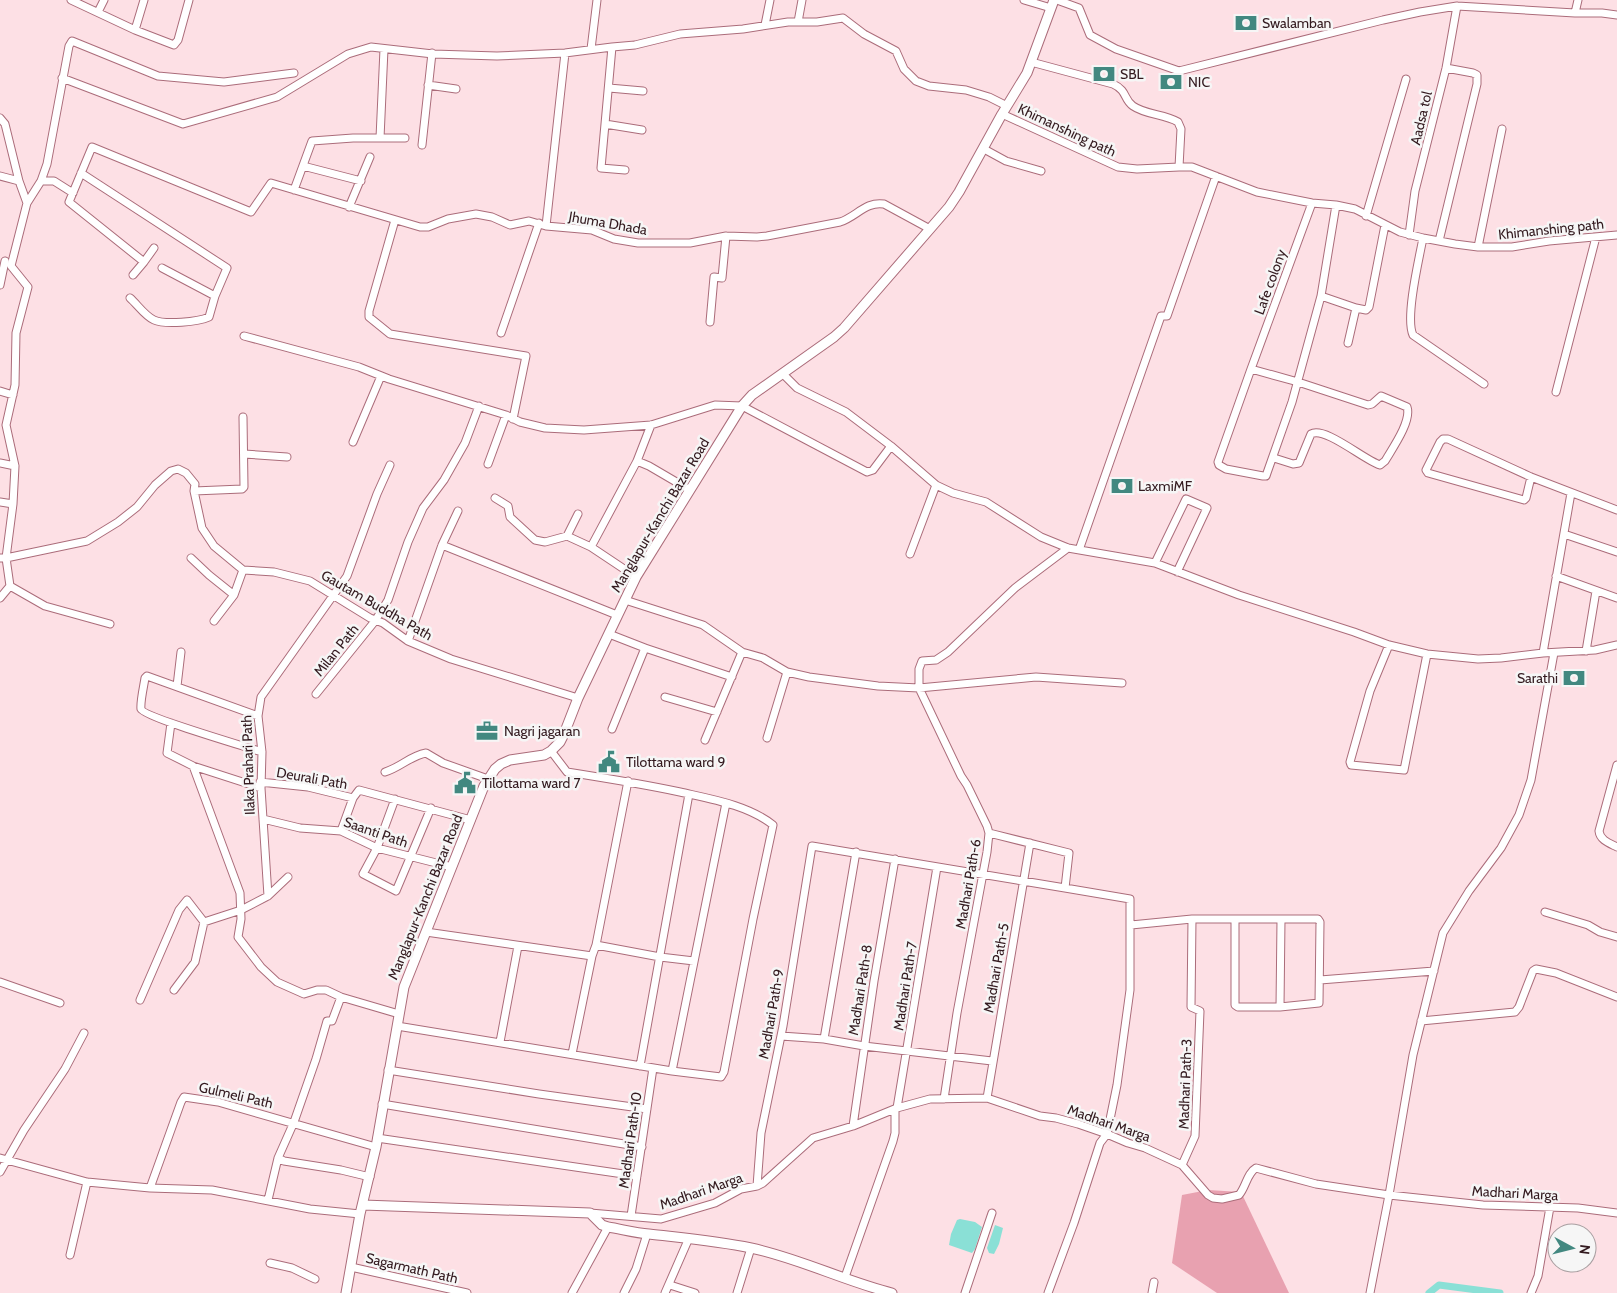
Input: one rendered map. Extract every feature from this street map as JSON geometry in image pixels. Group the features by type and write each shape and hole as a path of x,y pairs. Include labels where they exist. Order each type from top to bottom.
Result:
{"street":[{"path":"71,0 135,30 174,45 178,40 189,0"},
{"path":"98,12 104,0"},
{"path":"135,30 144,0"},
{"path":"591,49 597,0"},
{"path":"765,26 770,0"},
{"path":"798,22 802,0"},
{"path":"1024,0 1079,8 1090,35 1116,49 1179,71 1383,20 1457,6 1617,15"},
{"path":"1512,9 1513,0"},
{"path":"1575,13 1578,0"},
{"name":"Manglapur-Kanchi Bazar Road","path":"346,1293 377,1142 382,1104 404,986 488,778 501,764 510,760 544,755 552,751 560,742 578,698 636,577 742,406 752,395 844,328 949,207 984,149 1031,62 1054,3"},
{"name":"Aadsa tol","path":"1409,235 1415,191 1446,68 1457,6"},
{"name":"Khimanshing path","path":"62,78 183,124 278,97 348,54 371,48 497,56 565,53 635,45 680,34 843,18 864,34 896,51 904,69 916,81 929,86 966,90 988,97 1004,110 1118,167 1137,169 1192,167 1257,192 1355,209 1366,216 1409,235 1478,247 1512,247 1549,241 1617,235"},
{"path":"0,285 5,263 27,203 41,181 47,164 68,46 72,41 158,76 224,82 294,73"},
{"path":"612,47 601,168 625,170"},
{"path":"380,138 384,49"},
{"path":"422,145 432,53"},
{"path":"501,333 543,224 565,53"},
{"path":"1031,62 1113,84 1121,88 1132,106 1178,122 1181,129 1179,166"},
{"path":"1439,241 1477,84 1477,75 1446,68"},
{"path":"1366,216 1406,79"},
{"path":"428,85 456,89"},
{"path":"609,88 643,91"},
{"path":"0,118 5,124 18,181 27,203"},
{"path":"605,124 642,130"},
{"path":"1478,247 1502,129"},
{"path":"294,190 312,141 405,138"},
{"name":"Jhuma Dhada","path":"81,173 92,147 251,212 271,183 420,227 476,214 492,217 510,225 529,221 592,230 614,239 631,240 638,243 690,243 726,236 758,237 840,222 851,218 866,206 877,203 884,204 930,229"},
{"path":"984,149 1006,161 1041,171"},
{"path":"349,207 370,157"},
{"path":"302,166 361,181"},
{"path":"130,298 153,320 167,322 200,321 209,317 215,296 227,268 81,173 69,202 144,262"},
{"path":"0,176 18,181"},
{"path":"1079,550 1162,316 1167,316 1216,176"},
{"path":"41,181 54,182 73,193"},
{"name":"Lafe colony","path":"1274,458 1266,476 1226,469 1219,465 1218,462 1312,203"},
{"path":"1251,369 1298,382 1368,404 1372,404 1378,397 1382,396 1407,407 1409,412 1407,420 1385,461 1380,465 1318,432 1311,434 1299,463 1293,464 1274,458 1298,382 1321,296 1336,205"},
{"path":"395,220 369,311 369,317 390,334 526,356 513,419"},
{"path":"1321,296 1356,308 1366,310 1369,307 1385,225"},
{"path":"710,322 714,277 722,278 726,236"},
{"path":"1556,392 1596,237"},
{"path":"1423,238 1410,329 1413,335 1484,384"},
{"path":"133,275 154,248"},
{"path":"5,263 28,287 16,333 15,385 3,424 15,466 13,504 3,558 10,586 44,606 110,624"},
{"path":"162,268 215,296"},
{"path":"1348,343 1356,308"},
{"path":"244,336 359,367 381,376 545,428 576,430 651,426 715,405 742,406 867,472 873,470 892,446"},
{"path":"783,374 796,388 846,412 892,446 936,485 953,493 986,502 1041,537 1068,548 1157,563 1177,572 1389,645 1427,654 1478,659 1501,658 1543,653 1586,651 1617,645"},
{"path":"353,442 381,376"},
{"path":"0,391 13,395"},
{"name":"Milan Path","path":"316,694 375,621 388,600 408,542 423,508 444,480 465,443 480,406"},
{"path":"488,464 506,415"},
{"path":"194,491 242,489 244,485 243,417"},
{"path":"591,547 637,461 651,426"},
{"path":"1531,477 1524,500 1428,473 1426,470 1443,439 1448,439 1531,477 1617,510"},
{"path":"244,454 287,457"},
{"path":"637,461 690,490"},
{"path":"0,463 15,466"},
{"name":"Ilaka Prahari Path","path":"268,896 262,819 262,752 258,716 260,698 347,576 377,494 390,465"},
{"path":"3,558 87,541 118,522 137,507 155,485 170,471 178,469 186,473 195,484 194,491 202,528 214,546 243,570 234,595 214,621"},
{"path":"910,554 936,485"},
{"path":"1543,653 1571,493"},
{"path":"495,498 508,506 510,517 535,540 545,542 567,536 591,547 636,577"},
{"path":"1154,573 1186,499 1207,508 1177,572"},
{"path":"0,502 13,504"},
{"path":"408,641 442,545 458,511"},
{"path":"567,536 578,514"},
{"path":"1564,534 1617,552"},
{"path":"442,545 617,616"},
{"path":"919,688 919,669 922,661 936,660 948,652 1015,588 1068,548"},
{"path":"191,558 234,595"},
{"name":"Gautam Buddha Path","path":"243,570 274,572 310,581 375,621 383,623 408,641 451,659 578,698"},
{"path":"1556,576 1617,598"},
{"path":"0,598 10,586"},
{"path":"1586,651 1596,591"},
{"path":"625,600 703,625 742,652 763,658 788,672 809,677 878,686 919,688 1036,677 1122,684"},
{"path":"609,634 732,677"},
{"path":"1389,645 1370,691 1350,762 1351,765 1404,770 1427,654"},
{"path":"612,729 645,648"},
{"path":"177,686 181,652"},
{"path":"705,740 742,652"},
{"path":"1370,1293 1389,1195 1405,1094 1443,932 1448,922 1506,840 1528,793 1554,653"},
{"path":"767,738 788,672"},
{"path":"258,716 177,686 147,676 145,678 142,710 171,723 262,752"},
{"name":"Madhari Path-6","path":"919,688 989,833 944,1099"},
{"path":"665,698 717,712"},
{"name":"Deurali Path","path":"171,723 167,753 193,766 261,785 308,787 352,798 359,790 471,820"},
{"path":"397,1026 640,1066 721,1077 727,1064 753,919 773,825 763,817 726,803 628,781 567,772 552,751"},
{"path":"385,772 392,770 415,755 426,753 443,763 488,778"},
{"path":"1617,765 1599,831 1603,840 1617,847"},
{"path":"193,766 240,893 238,937 268,976 301,993 326,990 341,997 399,1014"},
{"path":"572,1054 592,956 596,945 628,781"},
{"path":"640,1066 689,794"},
{"path":"341,831 352,798"},
{"path":"395,799 377,848 363,874 396,891 431,808"},
{"path":"672,1071 726,803"},
{"name":"Saanti Path","path":"262,819 300,828 341,831 377,848 452,867"},
{"path":"989,833 1070,853 1065,888"},
{"name":"Madhari Path-5","path":"987,1098 1030,843"},
{"name":"Madhari Path-9","path":"757,1186 761,1133 781,1036 812,846 856,852"},
{"path":"824,1039 856,852 1130,899 1130,990 1117,1085 1107,1134 1100,1143 1048,1293"},
{"name":"Madhari Path-8","path":"853,1126 874,981 895,859"},
{"name":"Madhari Path-7","path":"845,1277 894,1141 896,1108 937,867"},
{"path":"204,922 240,910 268,896 288,877"},
{"path":"140,1000 179,910 186,900 204,922"},
{"path":"1545,912 1588,925 1600,932 1617,937"},
{"path":"1131,925 1192,919 1318,919 1320,922 1320,1001 1318,1004 1280,1008 1238,1007 1235,1005 1235,920"},
{"name":"Madhari Path-3","path":"1182,1165 1195,1136 1200,1011 1192,1007 1192,919"},
{"path":"1280,1008 1281,920"},
{"path":"174,990 195,962 204,922"},
{"path":"426,932 592,956"},
{"path":"596,945 660,957 694,961"},
{"path":"500,1042 518,946"},
{"path":"1421,1021 1515,1012 1519,1007 1533,971 1536,969 1556,973 1617,996"},
{"path":"1320,980 1434,971"},
{"path":"0,982 60,1002"},
{"path":"268,1200 278,1158 294,1122 327,1021 332,1021 341,997"},
{"path":"0,1172 4,1159 65,1069 84,1033"},
{"path":"781,1036 824,1039 907,1052 992,1061"},
{"name":"Madhari Path-10","path":"632,1216 653,1068"},
{"path":"388,1070 647,1109"},
{"name":"Gulmeli Path","path":"150,1188 184,1097 218,1102 377,1142 637,1176"},
{"name":"Madhari Marga","path":"590,1213 661,1219 715,1202 741,1189 757,1186 814,1138 853,1126 921,1100 987,1098 1040,1116 1056,1118 1107,1134 1145,1148 1182,1165 1208,1195 1214,1198 1222,1199 1239,1196 1245,1189 1251,1171 1256,1168 1316,1184 1389,1195 1483,1205 1578,1208 1617,1213"},
{"path":"382,1104 642,1147"},
{"path":"278,1158 284,1161 341,1170 370,1177"},
{"path":"4,1159 87,1182 150,1188 212,1190 310,1209 461,1208 590,1213 602,1225 608,1227 751,1248 809,1264 892,1293"},
{"path":"70,1256 87,1182"},
{"path":"1532,1293 1538,1276 1550,1208"},
{"path":"964,1293 992,1213"},
{"path":"572,1293 608,1227"},
{"path":"624,1293 636,1269 647,1234"},
{"path":"665,1293 689,1238"},
{"path":"738,1293 751,1248"},
{"path":"270,1263 289,1267 315,1279"},
{"name":"Sagarmath Path","path":"351,1267 468,1293"},
{"path":"1152,1293 1154,1282"},
{"path":"670,1285 695,1293"}],"shaded area":[{"path":"1208,1190 1241,1192 1289,1293 1217,1293 1172,1263 1182,1195"}],"water":[{"path":"957,1220 975,1222 982,1227 972,1253 949,1245 951,1234"},
{"path":"995,1225 1003,1228 994,1254 989,1253 987,1248"}],"waterway":[{"path":"1429,1293 1439,1285 1500,1293"}],"place":[{"name":"Swalamban","path":"1246,23"},
{"name":"SBL","path":"1104,74"},
{"name":"NIC","path":"1171,82"},
{"name":"LaxmiMF","path":"1122,486"},
{"name":"Sarathi","path":"1574,678"},
{"name":"Nagri jagaran","path":"487,731"},
{"name":"Tilottama ward 9","path":"609,762"},
{"name":"Tilottama ward 7","path":"465,783"}]}
